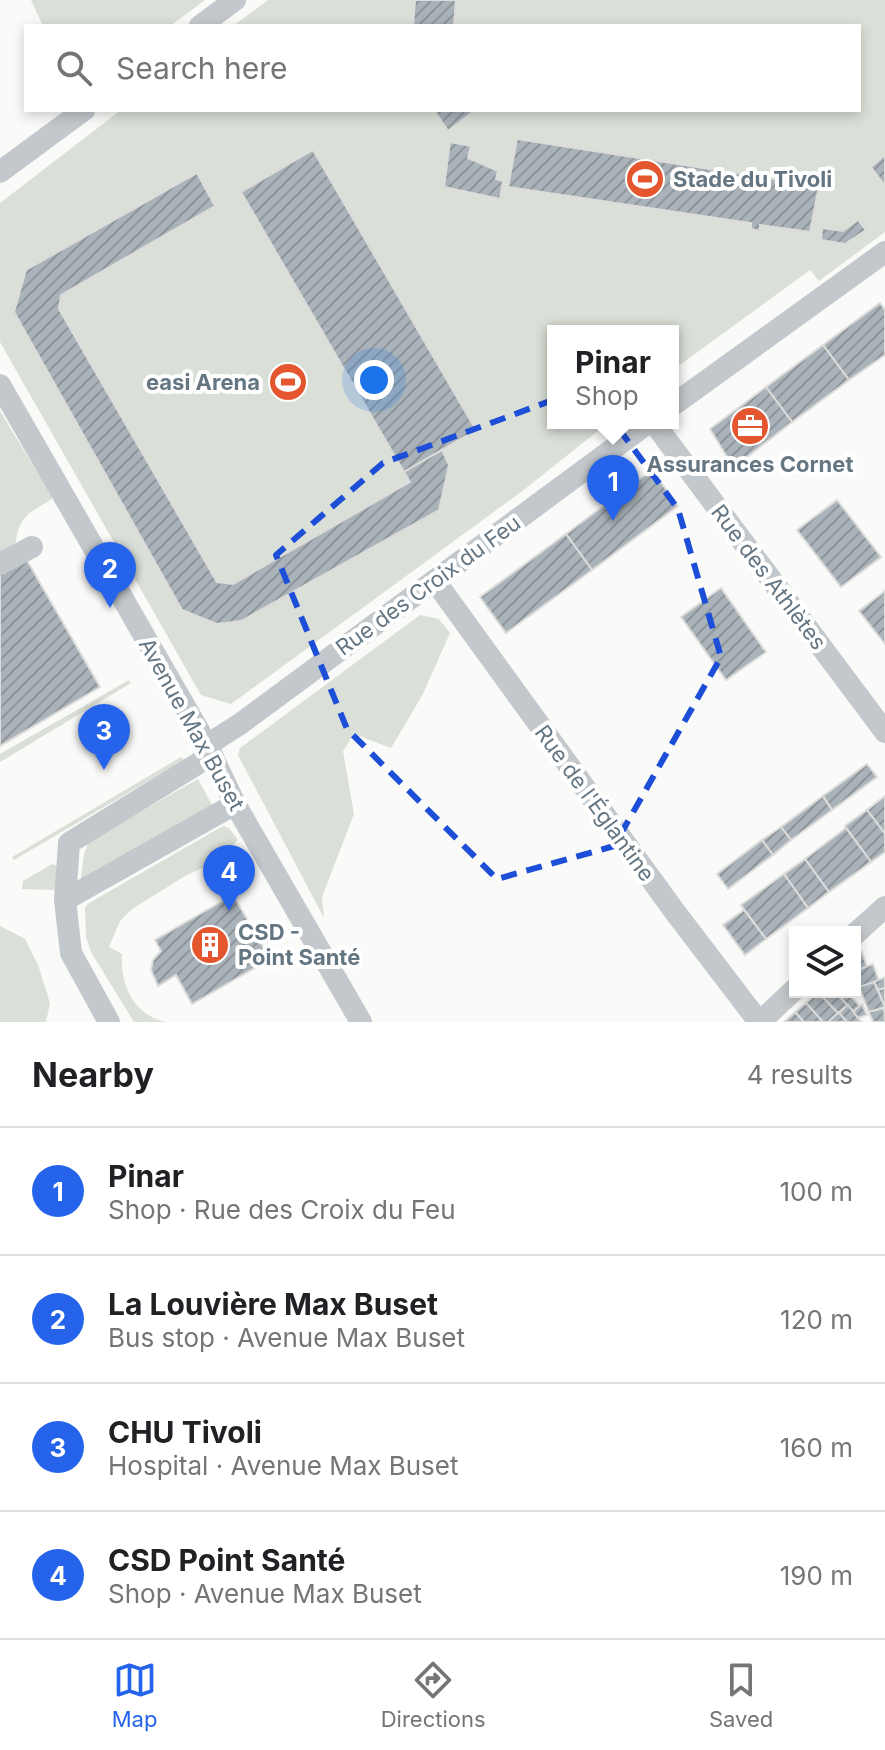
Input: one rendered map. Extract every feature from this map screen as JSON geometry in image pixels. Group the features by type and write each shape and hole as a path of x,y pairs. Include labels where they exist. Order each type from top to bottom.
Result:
{"street":[{"path":"203,24 235,0"},
{"path":"0,172 81,112"},
{"path":"679,401 861,267 883,257"},
{"name":"Avenue Max Buset","path":"0,385 210,750 235,804 361,1022"},
{"name":"Rue des Croix du Feu","path":"65,900 69,843 210,750 409,597 643,429"},
{"name":"Rue des Athlètes","path":"656,429 885,731"},
{"path":"0,564 32,547"},
{"name":"Rue de l'Églantine","path":"435,581 675,912 760,1022"},
{"path":"109,1022 71,953 65,900 235,804"},
{"path":"861,929 885,907"},
{"path":"760,1022 789,995"}],"highlighted area":[{"path":"588,387 678,509 721,657 614,846 497,879 347,729 276,555 383,463"}],"shaded area":[{"path":"31,0 205,0 173,24 42,24"},
{"name":"easi Arena","path":"268,0 885,0 885,232 819,281 810,270 679,366 679,325 547,325 547,429 600,429 521,492 231,704 201,695 0,342 0,203 118,112 861,112 861,24 236,24"},
{"path":"0,411 53,498 27,515 20,526 16,543 0,556"},
{"path":"420,615 439,619 450,633 423,694 391,748 354,734 343,751 354,814 322,897 324,918 238,755 240,748"},
{"path":"129,680 131,683 0,762 0,754"},
{"path":"181,757 184,760 14,860 12,857"},
{"path":"198,779 213,807 84,881 81,878 89,841"},
{"path":"223,826 229,828 238,840 217,861 185,876 132,909 120,921 109,947 122,954 126,987 145,1013 166,1022 134,1022 91,952 86,937 85,907"},
{"path":"52,864 57,866 58,896 54,890 22,889 23,881"},
{"path":"0,926 25,939 38,965 50,1003 46,1022 0,1022"}],"building":[{"path":"415,0 456,0 454,24 413,24"},
{"path":"435,112 472,112 448,131"},
{"path":"517,139 819,186 810,232 760,225 760,231 751,229 751,223 508,187"},
{"path":"450,142 471,146 468,158 498,171 496,179 503,181 500,199 444,187"},
{"path":"313,150 476,430 404,472 241,192"},
{"path":"885,155 885,186 871,167"},
{"path":"197,173 215,206 61,295 59,309 217,582 233,584 410,482 404,472 442,450 449,465 439,510 241,621 217,624 182,610 14,312 26,270"},
{"path":"858,220 866,230 845,244 821,240 822,228 843,231"},
{"path":"880,303 885,310 885,355 849,380 823,345"},
{"path":"823,345 849,380 792,422 766,387"},
{"path":"766,387 792,422 742,461 732,465 710,429"},
{"path":"652,470 678,506 592,570 566,534"},
{"path":"837,500 881,557 841,587 797,530"},
{"path":"566,534 592,570 506,633 480,597"},
{"path":"25,557 100,687 0,746 0,572"},
{"path":"721,588 766,652 726,680 681,617"},
{"path":"885,591 885,644 859,611"},
{"path":"867,764 877,777 832,810 823,796"},
{"path":"823,796 832,810 791,840 781,827"},
{"path":"885,796 885,834 867,810"},
{"path":"867,810 885,834 885,852 871,862 845,826"},
{"path":"781,827 791,840 773,855 762,840"},
{"path":"846,828 871,862 829,892 805,859"},
{"path":"762,840 773,855 728,889 717,874"},
{"path":"805,859 829,892 808,908 784,874"},
{"path":"784,874 808,908 766,939 741,905"},
{"name":"CSD - Point Santé","path":"233,895 270,959 192,1004 176,975 158,986 151,970 153,960 161,951 155,940"},
{"path":"744,910 766,939 745,955 723,925"},
{"path":"861,953 867,967 861,969"},
{"path":"873,964 879,981 861,986 861,969"},
{"path":"885,977 885,988 878,990 874,982"},
{"path":"874,982 885,1007 869,1012 861,986"},
{"path":"885,988 885,1007 878,990"},
{"path":"811,998 824,998 838,1013 828,1022 823,1022 806,1003"},
{"path":"824,998 842,998 848,1005 838,1013"},
{"path":"841,998 853,998 860,1006 853,1012"},
{"path":"806,1003 823,1022 804,1022 795,1012"},
{"path":"862,1004 867,1015 858,1018 853,1012"},
{"path":"848,1005 862,1022 847,1022 839,1013"},
{"path":"884,1008 885,1022 873,1022 869,1012"},
{"path":"795,1012 804,1022 784,1022"},
{"path":"838,1013 847,1022 828,1022"}],"place":[{"name":"Stade du Tivoli","path":"645,179"},
{"name":"easi Arena","path":"288,382"},
{"name":"Assurances Cornet","path":"750,426"},
{"name":"Pinar","path":"613,521"},
{"name":"La Louvière Max Buset","path":"110,608"},
{"name":"CHU Tivoli","path":"104,770"},
{"name":"CSD Point Santé","path":"229,911"},
{"name":"CSD - Point Santé","path":"210,945"}]}
